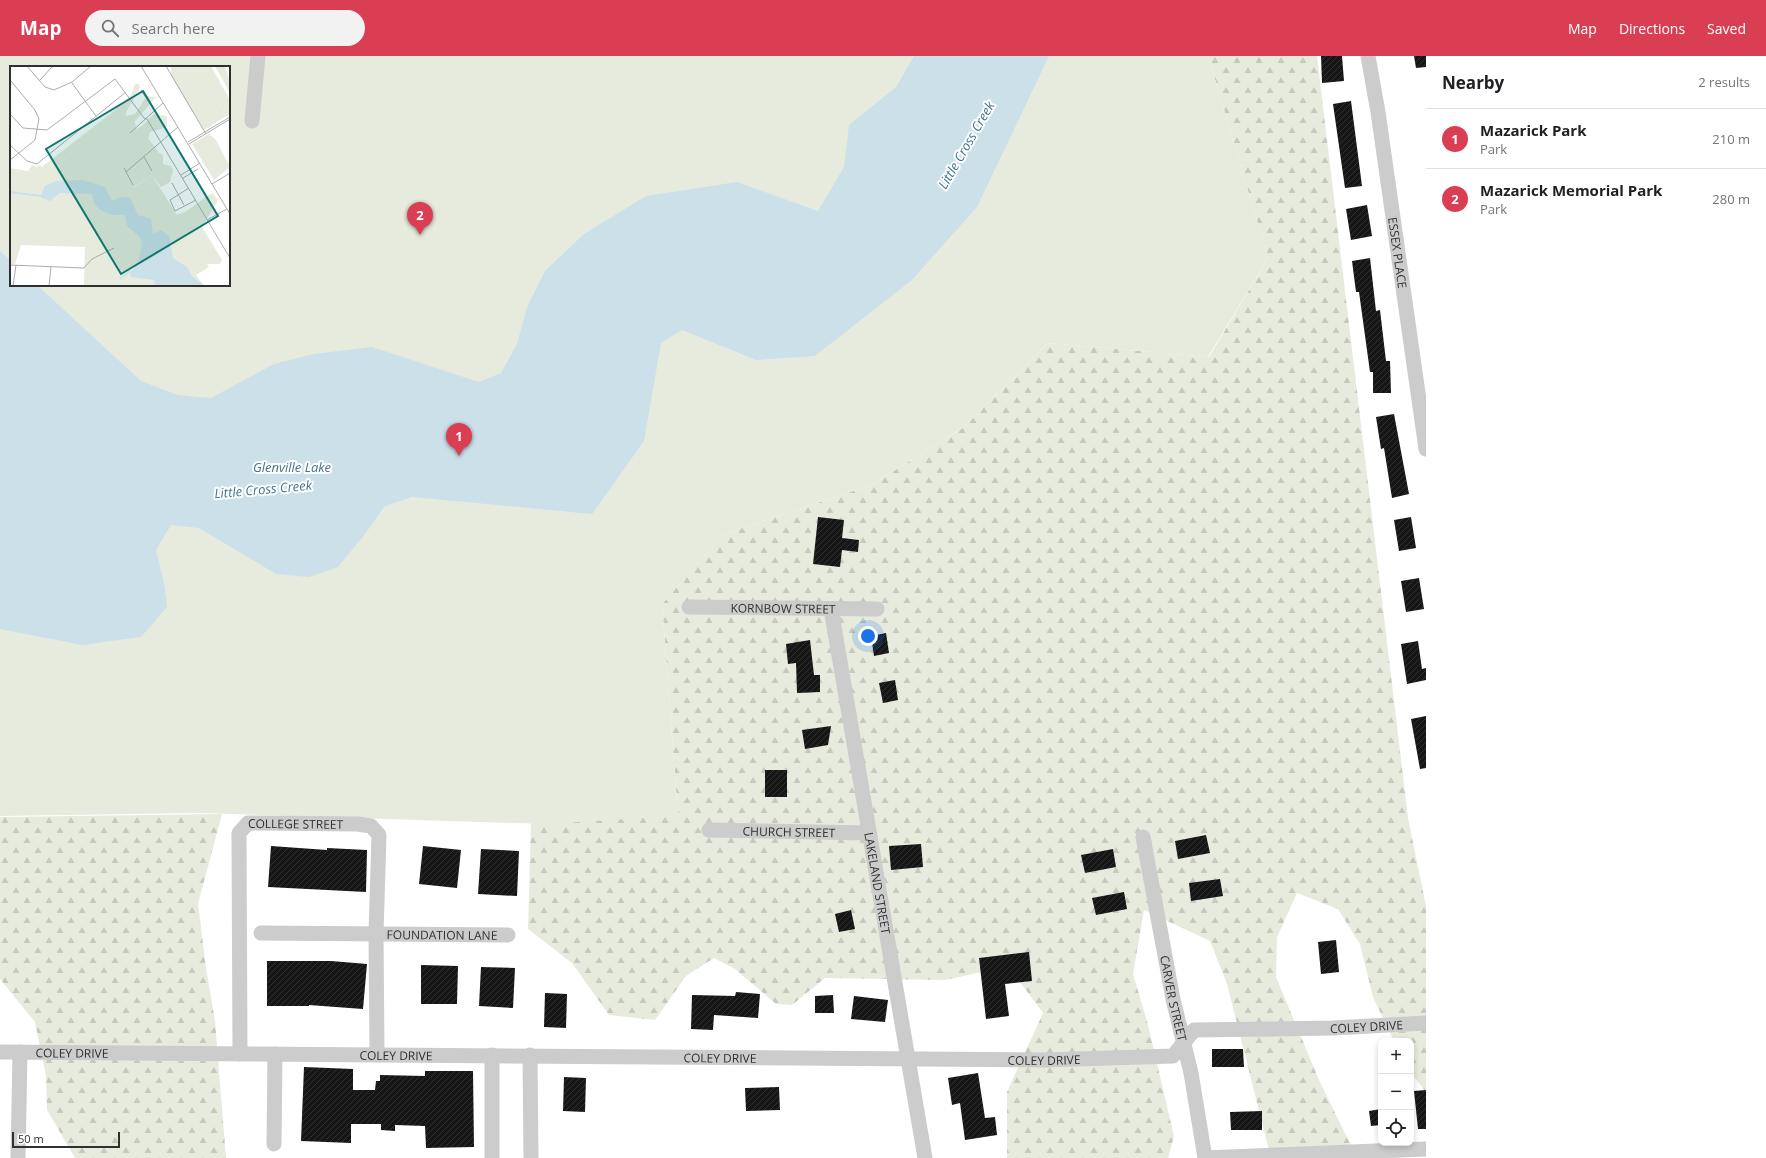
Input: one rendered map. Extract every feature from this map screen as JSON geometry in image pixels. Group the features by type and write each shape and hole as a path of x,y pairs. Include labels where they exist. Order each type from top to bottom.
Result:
{"street":[{"path":"252,121 258,56"},
{"name":"ESSEX PLACE","path":"1368,56 1378,112 1426,449"},
{"name":"KORNBOW STREET","path":"689,607 877,609"},
{"name":"LAKELAND STREET","path":"831,609 925,1158"},
{"name":"COLLEGE STREET","path":"240,1054 239,832 248,823 358,824 371,826 379,835 376,933"},
{"name":"CHURCH STREET","path":"709,830 869,833"},
{"name":"CARVER STREET","path":"1143,837 1183,1042 1191,1073 1205,1158"},
{"name":"FOUNDATION LANE","path":"261,933 508,935"},
{"name":"FOUNDATION LANE","path":"376,933 377,1054"},
{"name":"COLEY DRIVE","path":"0,1052 1044,1060 1173,1056 1194,1030 1333,1028 1426,1023"},
{"path":"18,1158 20,1052"},
{"path":"274,1144 275,1054"},
{"path":"492,1055 492,1158"},
{"path":"530,1055 531,1158"},
{"path":"1205,1158 1426,1149"}],"green space":[{"path":"0,56 1208,56 1268,258 1208,357 1048,343 964,427 871,485 724,534 662,604 678,816 544,824 198,813 0,816"},
{"path":"1208,56 1317,56 1408,818 1426,906 1426,1092 1414,1077 1414,1038 1393,1038 1373,997 1360,944 1338,909 1297,893 1277,937 1276,977 1319,1080 1357,1158 1271,1158 1227,984 1210,941 1144,910 1133,974 1147,1021 1174,1136 1168,1158 1007,1158 1007,1092 1043,1013 1008,966 946,980 825,978 792,1005 776,1004 735,969 714,958 686,976 655,1020 609,1015 572,963 528,929 531,823 678,816 662,604 724,534 871,485 964,427 1048,343 1209,357 1268,258"},
{"path":"222,814 198,904 206,968 215,1021 226,1158 75,1158 47,1110 46,1076 35,1022 0,979 0,817"}],"water":[{"name":"Glenville Lake","path":"914,56 1049,56 977,207 912,280 815,356 756,360 682,330 661,343 644,441 592,514 412,497 385,506 362,538 338,567 309,577 276,574 199,528 171,525 156,550 164,583 167,607 141,637 82,645 0,629 0,251 10,260 10,286 38,286 141,381 178,395 211,398 274,364 314,354 372,347 479,382 501,373 517,344 527,307 545,271 584,234 646,196 737,182 818,211 844,167 849,125 896,87"}],"building":[{"path":"1321,56 1342,56 1344,81 1322,83"},
{"path":"1414,56 1426,56 1426,67 1416,68"},
{"path":"1351,101 1362,186 1345,188 1333,104"},
{"path":"1367,205 1372,236 1351,240 1346,209"},
{"path":"1370,258 1376,311 1380,310 1386,361 1390,361 1391,393 1373,393 1373,372 1370,372 1359,292 1356,292 1352,261"},
{"path":"1394,414 1409,494 1392,498 1384,448 1381,449 1376,417"},
{"path":"818,517 844,520 842,538 859,540 858,552 842,550 840,567 813,564"},
{"path":"1411,517 1416,548 1399,551 1394,520"},
{"path":"1419,578 1424,609 1406,612 1401,581"},
{"path":"886,633 889,653 874,656 871,636"},
{"path":"810,640 814,675 820,675 820,692 797,693 796,663 788,664 786,644"},
{"path":"1418,641 1422,669 1426,668 1426,680 1407,684 1401,644"},
{"path":"895,680 898,700 883,703 879,683"},
{"path":"1426,716 1426,768 1420,769 1411,719"},
{"path":"831,726 828,745 805,749 802,730"},
{"path":"765,770 787,770 787,797 765,797"},
{"path":"1206,835 1210,853 1178,859 1175,841"},
{"path":"921,844 923,867 891,870 889,846"},
{"path":"271,846 327,850 327,848 367,850 366,892 268,887"},
{"path":"423,846 461,850 457,888 419,884"},
{"path":"481,849 519,851 517,896 478,894"},
{"path":"1113,849 1116,867 1085,873 1081,855"},
{"path":"1220,879 1223,896 1191,901 1189,883"},
{"path":"1124,892 1127,909 1096,915 1092,898"},
{"path":"851,910 855,929 839,932 835,914"},
{"path":"1336,940 1339,972 1321,974 1318,942"},
{"path":"1029,952 1032,981 1005,984 1009,1016 986,1019 979,958"},
{"path":"267,961 331,961 367,964 363,1009 309,1005 267,1006"},
{"path":"421,965 458,966 457,1004 421,1004"},
{"path":"481,967 515,968 513,1008 479,1006"},
{"path":"736,992 760,994 758,1018 714,1015 713,1030 691,1029 692,995 735,996"},
{"path":"545,993 567,994 566,1028 544,1027"},
{"path":"833,995 834,1013 815,1013 815,996"},
{"path":"854,996 888,1000 885,1022 851,1019"},
{"path":"1212,1049 1243,1049 1244,1067 1212,1067"},
{"path":"304,1067 353,1069 353,1090 375,1090 376,1081 380,1081 380,1075 425,1076 425,1071 473,1071 474,1147 426,1148 425,1126 395,1125 395,1131 381,1130 381,1124 351,1124 351,1143 301,1141"},
{"path":"978,1073 985,1118 995,1117 997,1135 965,1140 960,1103 952,1105 948,1078"},
{"path":"564,1077 586,1078 585,1112 563,1111"},
{"path":"779,1087 780,1110 746,1111 745,1088"},
{"path":"1426,1090 1426,1129 1418,1129 1414,1091"},
{"path":"1378,1110 1378,1125 1371,1126 1369,1111"},
{"path":"1262,1111 1262,1130 1231,1130 1230,1112"}],"place":[{"name":"Mazarick Memorial Park","path":"420,235"},
{"name":"Mazarick Park","path":"459,456"}],"water label":[{"name":"Little Cross Creek","path":"966,145"},
{"name":"Little Cross Creek","path":"263,489"}]}
